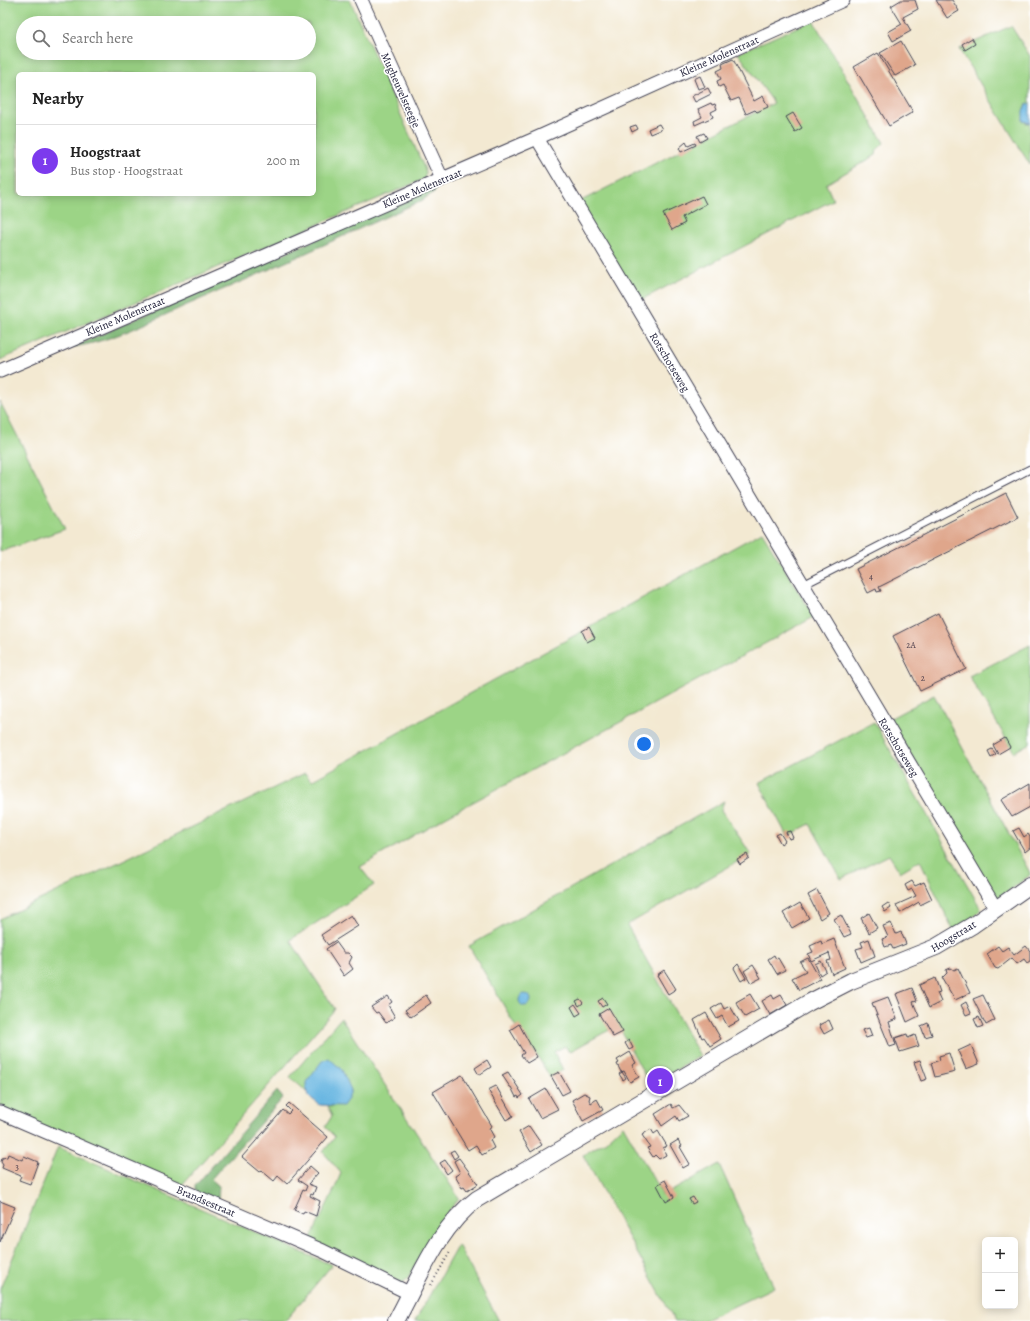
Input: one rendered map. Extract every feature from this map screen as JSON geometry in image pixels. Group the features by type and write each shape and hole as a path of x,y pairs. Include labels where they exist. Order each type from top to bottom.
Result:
{"street":[{"name":"Mugheuvelsteegje","path":"361,0 442,179"},
{"name":"Kleine Molenstraat","path":"0,371 537,138 843,0"},
{"name":"Rotschotseweg","path":"537,138 996,909"},
{"name":"Hoogstraat","path":"396,1321 445,1232 460,1212 477,1199 808,1003 851,981 936,947 996,909 1030,885"},
{"name":"Brandsestraat","path":"0,1112 323,1251 411,1294"}],"lane":[{"path":"803,585 1030,469"}],"path":[{"path":"431,1286 453,1247"}],"green space":[{"path":"0,0 350,0 426,172 424,179 0,360"},
{"path":"813,20 884,143 877,150 876,155 826,184 833,200 637,302 577,203 774,103 738,53"},
{"path":"1011,26 1030,56 1030,104 1026,105 1023,111 1026,123 1030,123 1030,165 959,49"},
{"path":"439,185 433,193 421,201 275,267 132,330 103,340 73,347"},
{"path":"0,402 65,529 0,552"},
{"path":"762,532 814,617 440,820 360,867 374,885 290,940 335,1009 181,1186 0,1108 0,919 305,773 311,781"},
{"path":"1030,645 1030,743 1014,752 969,676"},
{"path":"934,695 1030,873 1030,875 1001,897 994,897 889,719"},
{"path":"874,722 981,909 973,917 953,930 920,860 900,872 889,855 841,879 810,824 787,836 759,783"},
{"path":"724,801 721,810 751,854 627,925 700,1056 650,1085 618,1025 569,1052 565,1046 554,1052 563,1070 550,1077 526,1037 522,1037 469,946"},
{"path":"341,1018 459,1198 440,1223 407,1279 402,1283 309,1242 341,1173 323,1152 335,1137 325,1127 332,1116 327,1106 332,1107 306,1089 307,1092 290,1077"},
{"path":"277,1091 283,1098 211,1179 219,1186 218,1202 195,1192 195,1186"},
{"path":"623,1125 663,1196 719,1164 774,1287 703,1321 675,1321 583,1155 606,1141"},
{"path":"58,1147 332,1265 285,1321 0,1321 0,1289"},
{"path":"458,1245 499,1321 415,1321"}],"water":[{"path":"1030,104 1030,123 1023,121 1023,111 1026,105"},
{"path":"523,994 527,994 531,1000 527,1006 523,1006 519,1002 519,998"},
{"path":"329,1058 342,1070 351,1090 348,1099 343,1106 320,1105 308,1096 306,1082 322,1061"}],"building":[{"path":"901,0 915,0 918,9 903,17 911,31 893,41 888,32 902,24 891,6"},
{"path":"936,0 952,0 959,11 947,18"},
{"path":"972,38 975,44 965,50 962,44"},
{"path":"901,41 915,65 895,76 880,53"},
{"path":"878,53 913,112 889,126 854,67"},
{"path":"733,59 754,101 763,96 768,107 757,112 755,110 746,114 739,98 731,101 723,85 719,87 717,81 721,79 717,71 723,68 722,64"},
{"path":"700,76 705,87 698,89 694,79"},
{"path":"708,88 711,94 695,102 692,96"},
{"path":"711,103 712,105 715,104 717,109 711,112 713,117 695,125 694,121 702,117 698,109"},
{"path":"793,113 802,128 795,132 786,117"},
{"path":"659,124 662,129 650,134 648,129"},
{"path":"636,125 638,129 632,132 630,127"},
{"path":"704,133 707,138 700,142 697,136"},
{"path":"686,142 688,146 695,143 696,145 681,152 679,148"},
{"path":"702,196 706,204 682,217 685,223 672,230 663,214"},
{"path":"1006,493 1018,517 879,587 881,591 877,592 876,589 868,593 856,569"},
{"path":"938,613 966,669 920,691 893,636"},
{"path":"589,627 595,638 587,642 582,631"},
{"path":"1005,738 1010,747 998,754 993,745"},
{"path":"992,749 996,754 991,757 988,751"},
{"path":"1030,783 1030,807 1012,817 1001,800"},
{"path":"1019,828 1024,837 1028,834 1030,837 1030,848 1025,852 1013,831"},
{"path":"790,831 793,838 789,839 786,832"},
{"path":"780,833 785,841 781,844 776,835"},
{"path":"747,854 749,858 740,864 737,859"},
{"path":"912,881 915,886 924,882 932,899 920,905 919,902 900,913 896,905 916,896 912,889 908,891 905,885"},
{"path":"817,890 829,913 820,919 808,895"},
{"path":"800,903 809,918 792,928 783,913"},
{"path":"888,903 891,908 885,912 882,907"},
{"path":"869,913 877,928 869,933 861,918"},
{"path":"351,915 358,926 328,945 321,935"},
{"path":"841,915 851,934 844,937 834,919"},
{"path":"891,923 896,934 901,932 906,944 893,949 891,945 885,947 882,939 888,937 883,926"},
{"path":"834,939 845,968 832,974 827,961 831,960 829,953 811,961 808,954 813,952 810,946 821,941 822,944"},
{"path":"869,939 875,956 861,962 856,949 863,947 861,942"},
{"path":"336,942 344,953 348,953 352,957 349,963 353,969 344,976 326,949"},
{"path":"998,946 1002,951 1008,947 1014,955 1026,946 1030,951 1030,961 1027,963 1024,959 1017,964 1012,958 998,969 995,968 987,954"},
{"path":"774,955 776,959 778,958 785,970 777,974 768,959"},
{"path":"808,958 820,979 799,990 792,978 806,971 800,962"},
{"path":"821,961 826,971 820,975 815,964"},
{"path":"738,964 746,978 741,981 734,968"},
{"path":"753,965 761,978 751,983 744,971"},
{"path":"951,968 954,970 958,968 970,993 955,1000 942,978 947,973 946,970"},
{"path":"664,970 676,989 668,994 657,975"},
{"path":"935,978 940,992 937,993 941,1002 929,1008 919,985"},
{"path":"912,988 917,1001 913,1002 919,1016 907,1022 896,994"},
{"path":"750,994 759,1009 745,1017 736,1002"},
{"path":"426,995 431,1003 411,1017 405,1010"},
{"path":"772,995 774,999 781,995 787,1005 770,1015 762,1001"},
{"path":"983,995 995,1020 986,1025 973,999"},
{"path":"388,996 392,1002 388,1005 395,1017 386,1023 378,1012 376,1013 371,1007"},
{"path":"888,997 897,1019 889,1022 896,1045 890,1047 872,1003"},
{"path":"603,998 607,1004 602,1007 598,1001"},
{"path":"580,999 583,1003 579,1006 576,1001"},
{"path":"966,1002 971,1013 966,1015 961,1005"},
{"path":"721,1003 724,1009 730,1006 739,1021 728,1027 722,1016 717,1019 711,1009"},
{"path":"575,1004 581,1013 576,1016 571,1007"},
{"path":"609,1008 623,1032 613,1037 599,1014"},
{"path":"706,1013 721,1039 710,1046 704,1037 702,1038 694,1020"},
{"path":"979,1017 983,1026 978,1028 974,1019"},
{"path":"829,1020 833,1029 824,1034 819,1025"},
{"path":"928,1023 932,1035 925,1037 921,1026"},
{"path":"519,1024 537,1057 527,1063 521,1055 524,1053 510,1030"},
{"path":"869,1028 872,1036 866,1038 862,1030"},
{"path":"907,1034 908,1038 915,1035 919,1046 900,1052 895,1038"},
{"path":"629,1040 633,1048 629,1050 625,1043"},
{"path":"971,1045 979,1064 966,1069 958,1051"},
{"path":"630,1052 636,1063 632,1065 639,1077 630,1082 624,1071 621,1072 617,1064 619,1063 617,1060"},
{"path":"949,1053 955,1072 935,1077 931,1063 940,1060 939,1056"},
{"path":"487,1060 491,1067 479,1075 475,1068"},
{"path":"920,1060 927,1079 921,1081 914,1062"},
{"path":"508,1072 523,1095 519,1098 518,1096 516,1097 502,1075"},
{"path":"559,1072 570,1091 562,1095 551,1076"},
{"path":"622,1072 626,1078 623,1080 619,1074"},
{"path":"462,1075 492,1126 489,1128 494,1137 490,1140 494,1148 482,1155 476,1145 468,1150 433,1092"},
{"path":"496,1086 513,1116 506,1120 488,1090"},
{"path":"546,1089 558,1109 540,1118 529,1099"},
{"path":"584,1093 590,1096 589,1100 591,1103 597,1099 603,1110 583,1121 572,1100"},
{"path":"289,1103 328,1137 287,1184 278,1176 274,1181 242,1157 283,1110 288,1114 291,1111 286,1106"},
{"path":"671,1104 673,1108 679,1105 688,1116 679,1121 676,1116 662,1126 655,1114"},
{"path":"529,1126 542,1145 531,1152 519,1132"},
{"path":"651,1129 654,1134 658,1131 667,1146 663,1148 666,1155 659,1159 655,1155 653,1157 647,1148 650,1147 642,1135"},
{"path":"678,1140 682,1146 680,1147 690,1164 683,1168 670,1145"},
{"path":"454,1150 458,1156 454,1159 450,1152"},
{"path":"8,1154 22,1160 24,1156 38,1162 30,1184 19,1180 21,1176 2,1168 2,1158 7,1157"},
{"path":"459,1158 478,1184 467,1191 464,1187 462,1188 455,1176 460,1173 454,1161"},
{"path":"445,1160 452,1170 447,1174 440,1163"},
{"path":"310,1166 318,1173 308,1184 316,1187 313,1195 311,1194 310,1196 320,1201 316,1216 304,1211 303,1214 294,1210 303,1190 305,1191 307,1186 298,1180"},
{"path":"665,1180 674,1197 666,1202 657,1185"},
{"path":"693,1197 696,1202 692,1204 689,1199"},
{"path":"0,1201 15,1207 0,1242"}],"place":[{"name":"Hoogstraat","path":"660,1081"}]}
